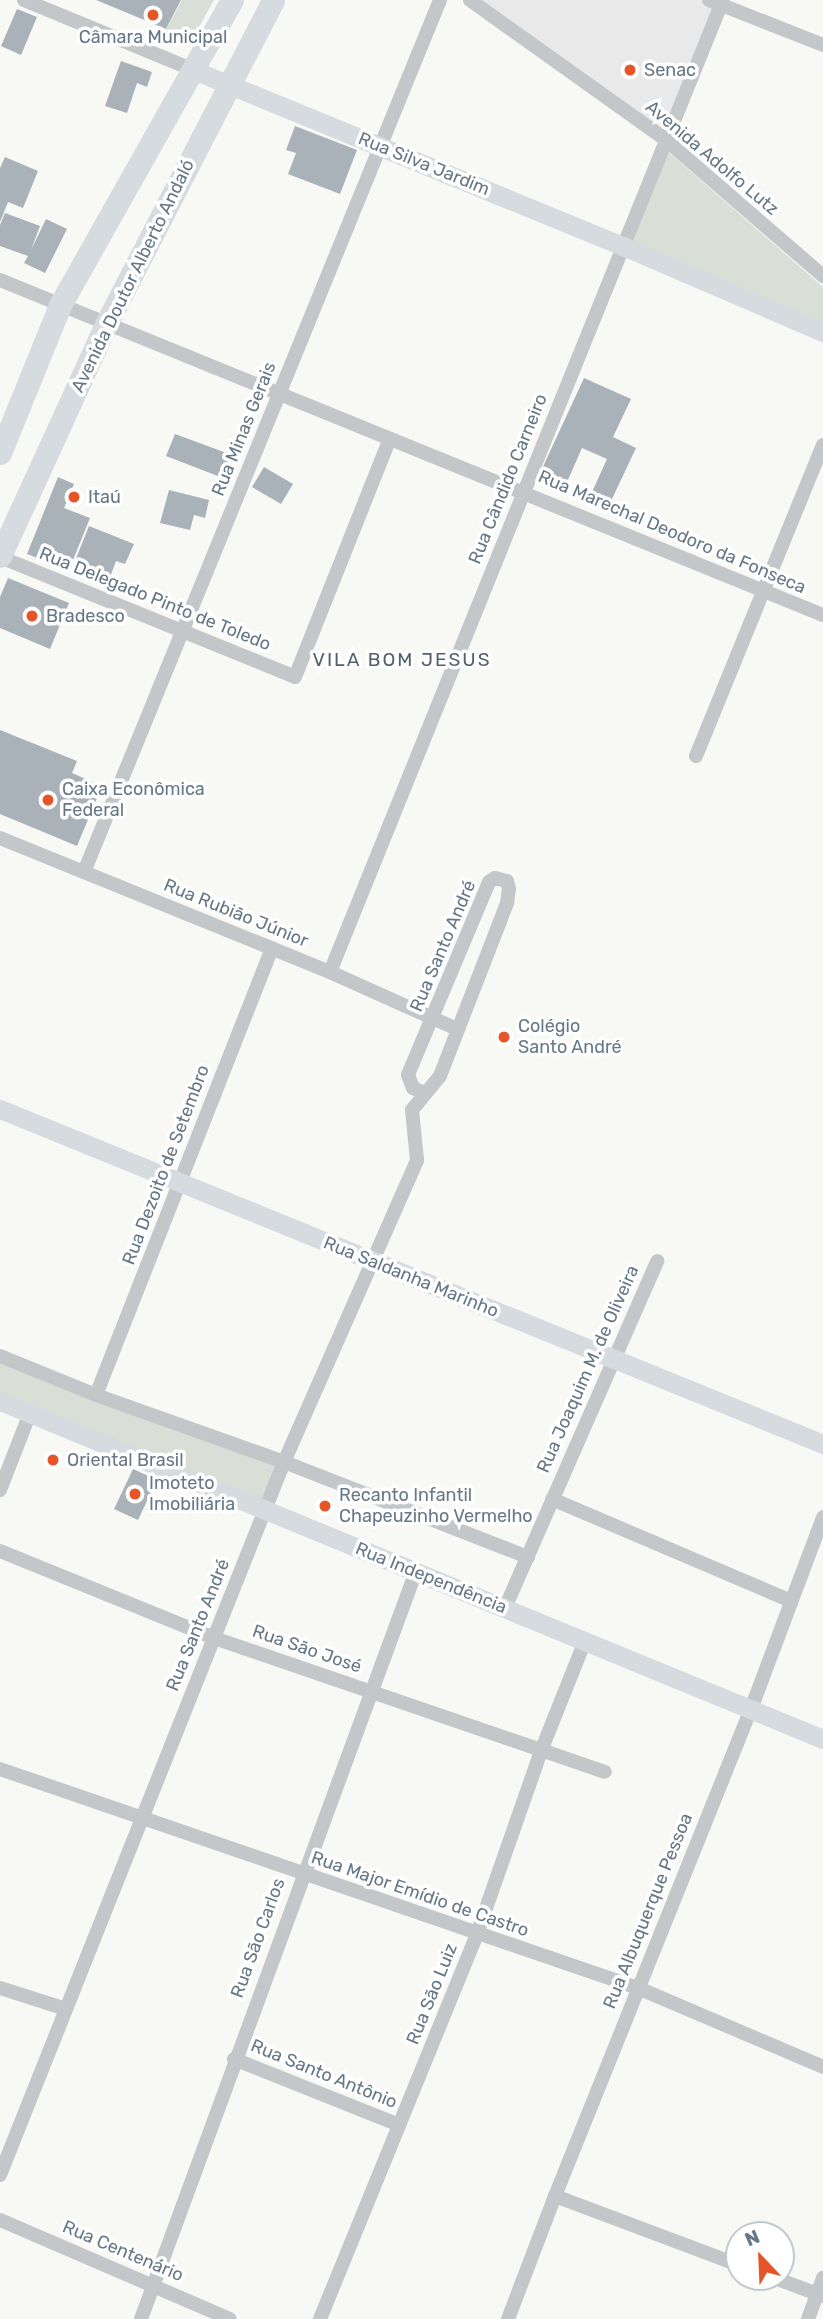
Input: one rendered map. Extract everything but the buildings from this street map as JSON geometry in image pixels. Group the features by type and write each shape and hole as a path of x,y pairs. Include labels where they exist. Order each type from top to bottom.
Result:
{"main road":[{"path":"0,453 60,305 232,0"},
{"name":"Avenida Doutor Alberto Andaló","path":"0,556 107,322 273,0"}],"street":[{"name":"Rua Silva Jardim","path":"24,0 623,246 823,332"},
{"name":"Rua Minas Gerais","path":"84,872 440,0"},
{"name":"Avenida Adolfo Lutz","path":"470,0 666,140 823,276"},
{"name":"Rua Cândido Carneiro","path":"330,972 666,140 718,2"},
{"path":"718,2 823,46"},
{"name":"Rua Marechal Deodoro da Fonseca","path":"0,280 107,322 389,441 524,491 763,593 823,615"},
{"name":"Rua Delegado Pinto de Toledo","path":"0,556 295,677 389,441"},
{"path":"696,756 823,445"},
{"name":"Rua Rubião Júnior","path":"0,838 330,972 457,1029"},
{"name":"Rua Santo André","path":"0,2175 284,1462 417,1160 412,1110 440,1076 507,903 507,881 495,878 489,882 434,1019 408,1075 413,1088 424,1093"},
{"path":"466,940 488,951"},
{"name":"Rua Dezoito de Setembro","path":"96,1395 272,948"},
{"path":"447,986 470,996"},
{"name":"Rua Saldanha Marinho","path":"0,1109 823,1444"},
{"name":"Rua Joaquim M. de Oliveira","path":"505,1608 657,1261"},
{"path":"0,1356 96,1395 284,1462 528,1557"},
{"name":"Rua Independência","path":"0,1401 823,1739"},
{"path":"0,1489 30,1413"},
{"path":"552,1499 790,1601"},
{"name":"Rua Albuquerque Pessoa","path":"508,2319 751,1709 823,1517"},
{"name":"Rua São José","path":"0,1550 214,1638 606,1772"},
{"name":"Rua São Carlos","path":"141,2319 234,2059 415,1572"},
{"name":"Rua São Luiz","path":"320,2319 477,1934 541,1751 585,1641"},
{"name":"Rua Major Emídio de Castro","path":"0,1769 638,1988 823,2067"},
{"path":"0,1988 66,2009"},
{"name":"Rua Santo Antônio","path":"234,2059 399,2125"},
{"path":"555,2196 725,2260"},
{"name":"Rua Centenário","path":"0,2220 154,2284 230,2319"},
{"path":"807,2319 820,2295 823,2278"},
{"path":"795,2286 820,2295"}],"shaded area":[{"path":"182,0 214,0 190,43 166,30"},
{"name":"Senac","path":"478,0 700,0 714,6 661,134"},
{"path":"664,148 823,287 823,325 630,241"},
{"path":"0,1361 281,1467 268,1505 0,1396"}],"place":[{"name":"Câmara Municipal","path":"153,15"},
{"name":"Senac","path":"630,70"},
{"name":"Itaú","path":"74,497"},
{"name":"Bradesco","path":"32,616"},
{"name":"Caixa Econômica Federal","path":"48,800"},
{"name":"Colégio Santo André","path":"504,1037"},
{"name":"Oriental Brasil","path":"53,1460"},
{"name":"Imoteto Imobiliária","path":"135,1494"},
{"name":"Recanto Infantil Chapeuzinho Vermelho","path":"325,1506"}],"district":[{"name":"VILA BOM JESUS","path":"402,660"}]}
